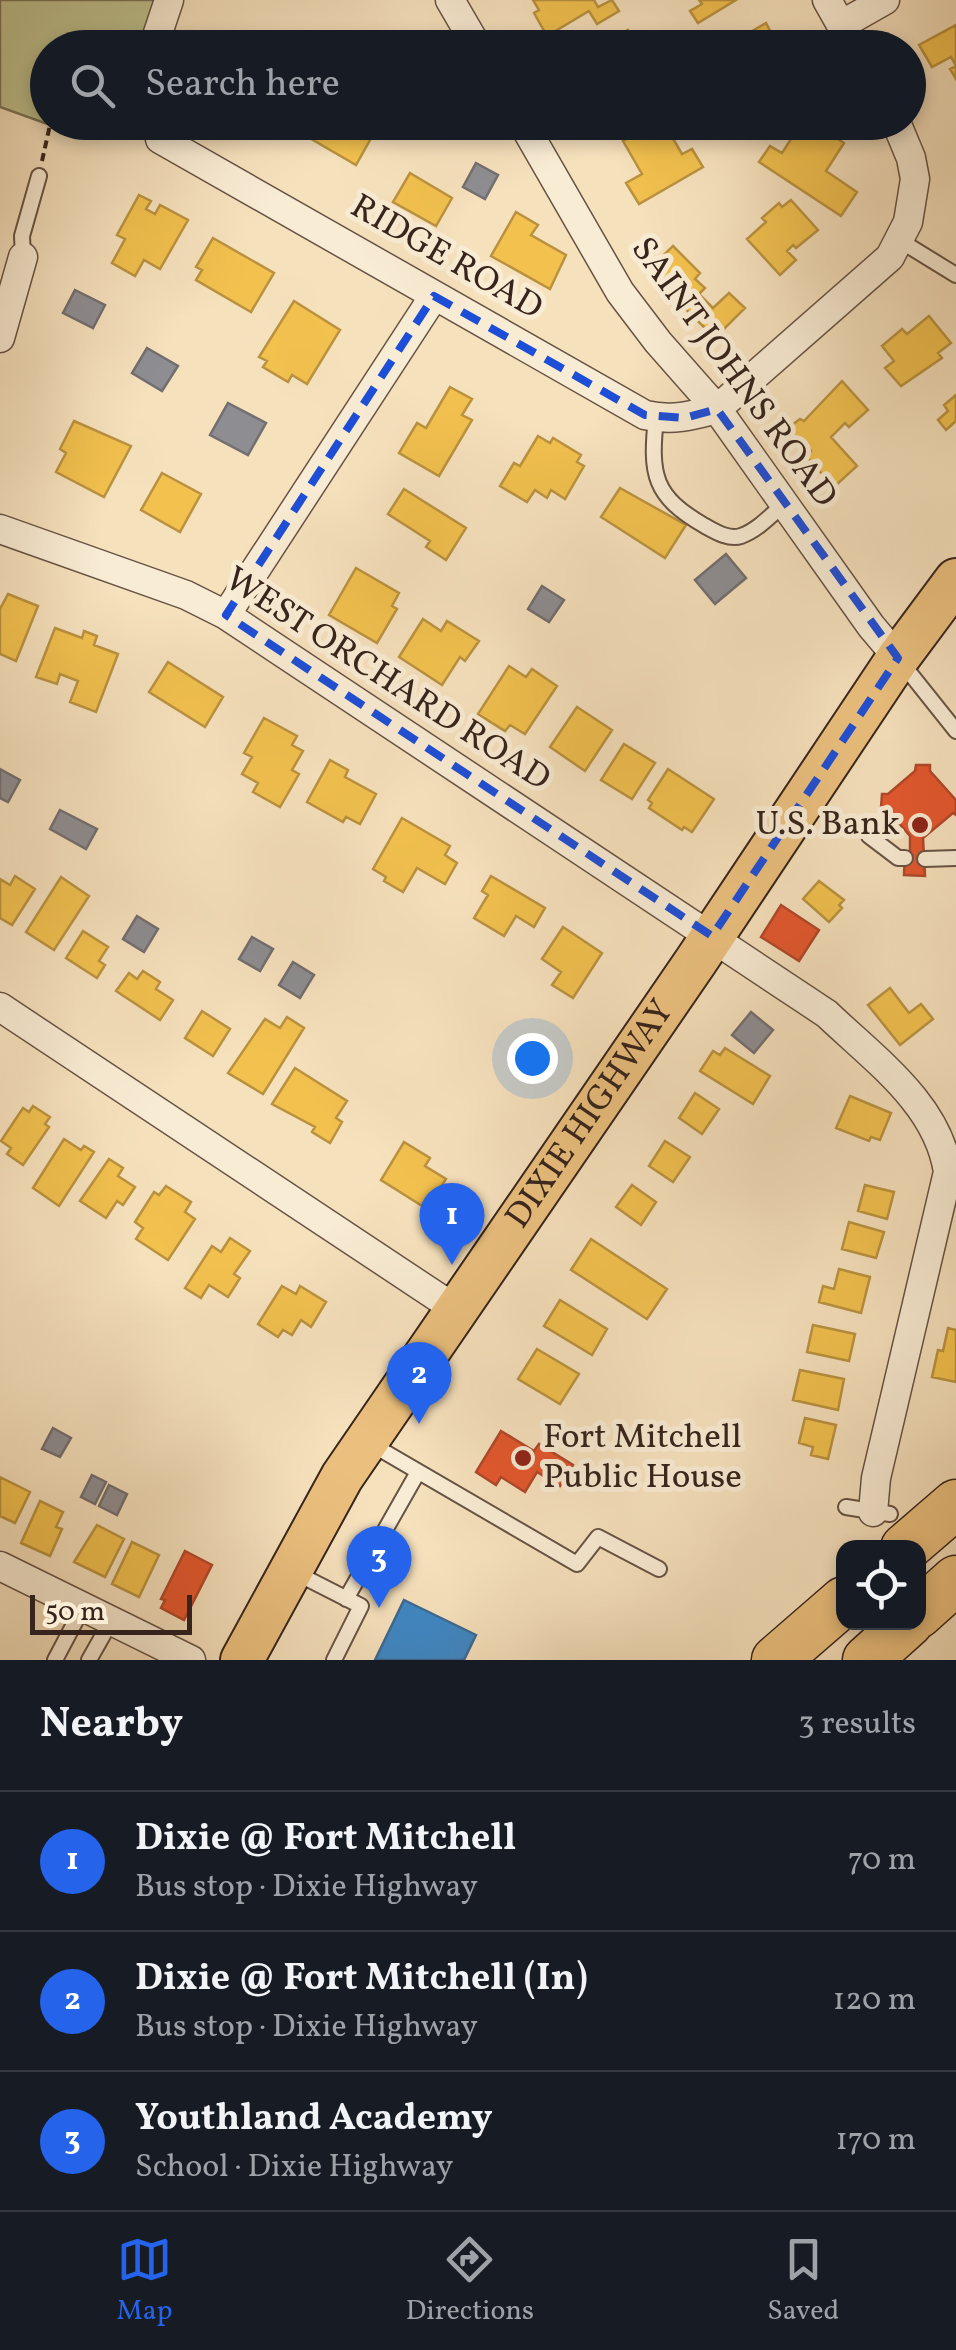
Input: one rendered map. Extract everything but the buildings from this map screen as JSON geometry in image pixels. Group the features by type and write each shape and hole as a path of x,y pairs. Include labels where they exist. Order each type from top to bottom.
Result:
{"highway":[{"path":"878,1520 956,1504"},
{"path":"926,1607 956,1580"},
{"path":"776,1660 836,1607"},
{"path":"867,1660 900,1630"}],"main road":[{"name":"DIXIE HIGHWAY","path":"242,1660 342,1477 898,658 956,580"}],"street":[{"path":"160,30 169,0"},
{"path":"450,0 468,30"},
{"path":"841,24 885,0"},
{"name":"RIDGE ROAD","path":"160,140 656,418"},
{"name":"SAINT JOHNS ROAD","path":"532,140 620,292 717,409 871,626 898,658"},
{"path":"656,418 685,418 717,409 890,257 908,222 915,179 904,140"},
{"path":"0,338 23,257"},
{"path":"226,615 434,296"},
{"name":"WEST ORCHARD ROAD","path":"0,529 186,595 226,615 827,1014 905,1089 932,1121 944,1144 948,1172 946,1242 876,1478 878,1520"},
{"path":"0,1006 457,1310"},
{"path":"0,1566 192,1660"}],"lane":[{"path":"23,257 22,236 39,176"},
{"path":"899,240 956,275"},
{"path":"656,418 654,470 662,492 678,511 718,534 737,538 757,528 784,504"},
{"path":"898,658 956,731"},
{"path":"869,836 898,858 905,858"},
{"path":"925,859 956,858"},
{"path":"366,1441 576,1564 598,1537 659,1569"},
{"path":"346,1599 418,1472"},
{"path":"291,1570 361,1606 334,1660"},
{"path":"55,1660 83,1607"},
{"path":"90,1660 111,1621"}],"path":[{"path":"39,176 47,140"}],"highlighted area":[{"path":"434,296 645,415 685,418 717,409 898,658 712,936 226,615"}],"green space":[{"path":"0,0 169,0 159,30 30,30 30,118 0,107"}],"place":[{"name":"U.S. Bank","path":"920,825"},
{"name":"Dixie @ Fort Mitchell","path":"452,1265"},
{"name":"Dixie @ Fort Mitchell (In)","path":"419,1424"},
{"name":"Fort Mitchell Public House","path":"523,1458"},
{"name":"Youthland Academy","path":"379,1608"}]}
